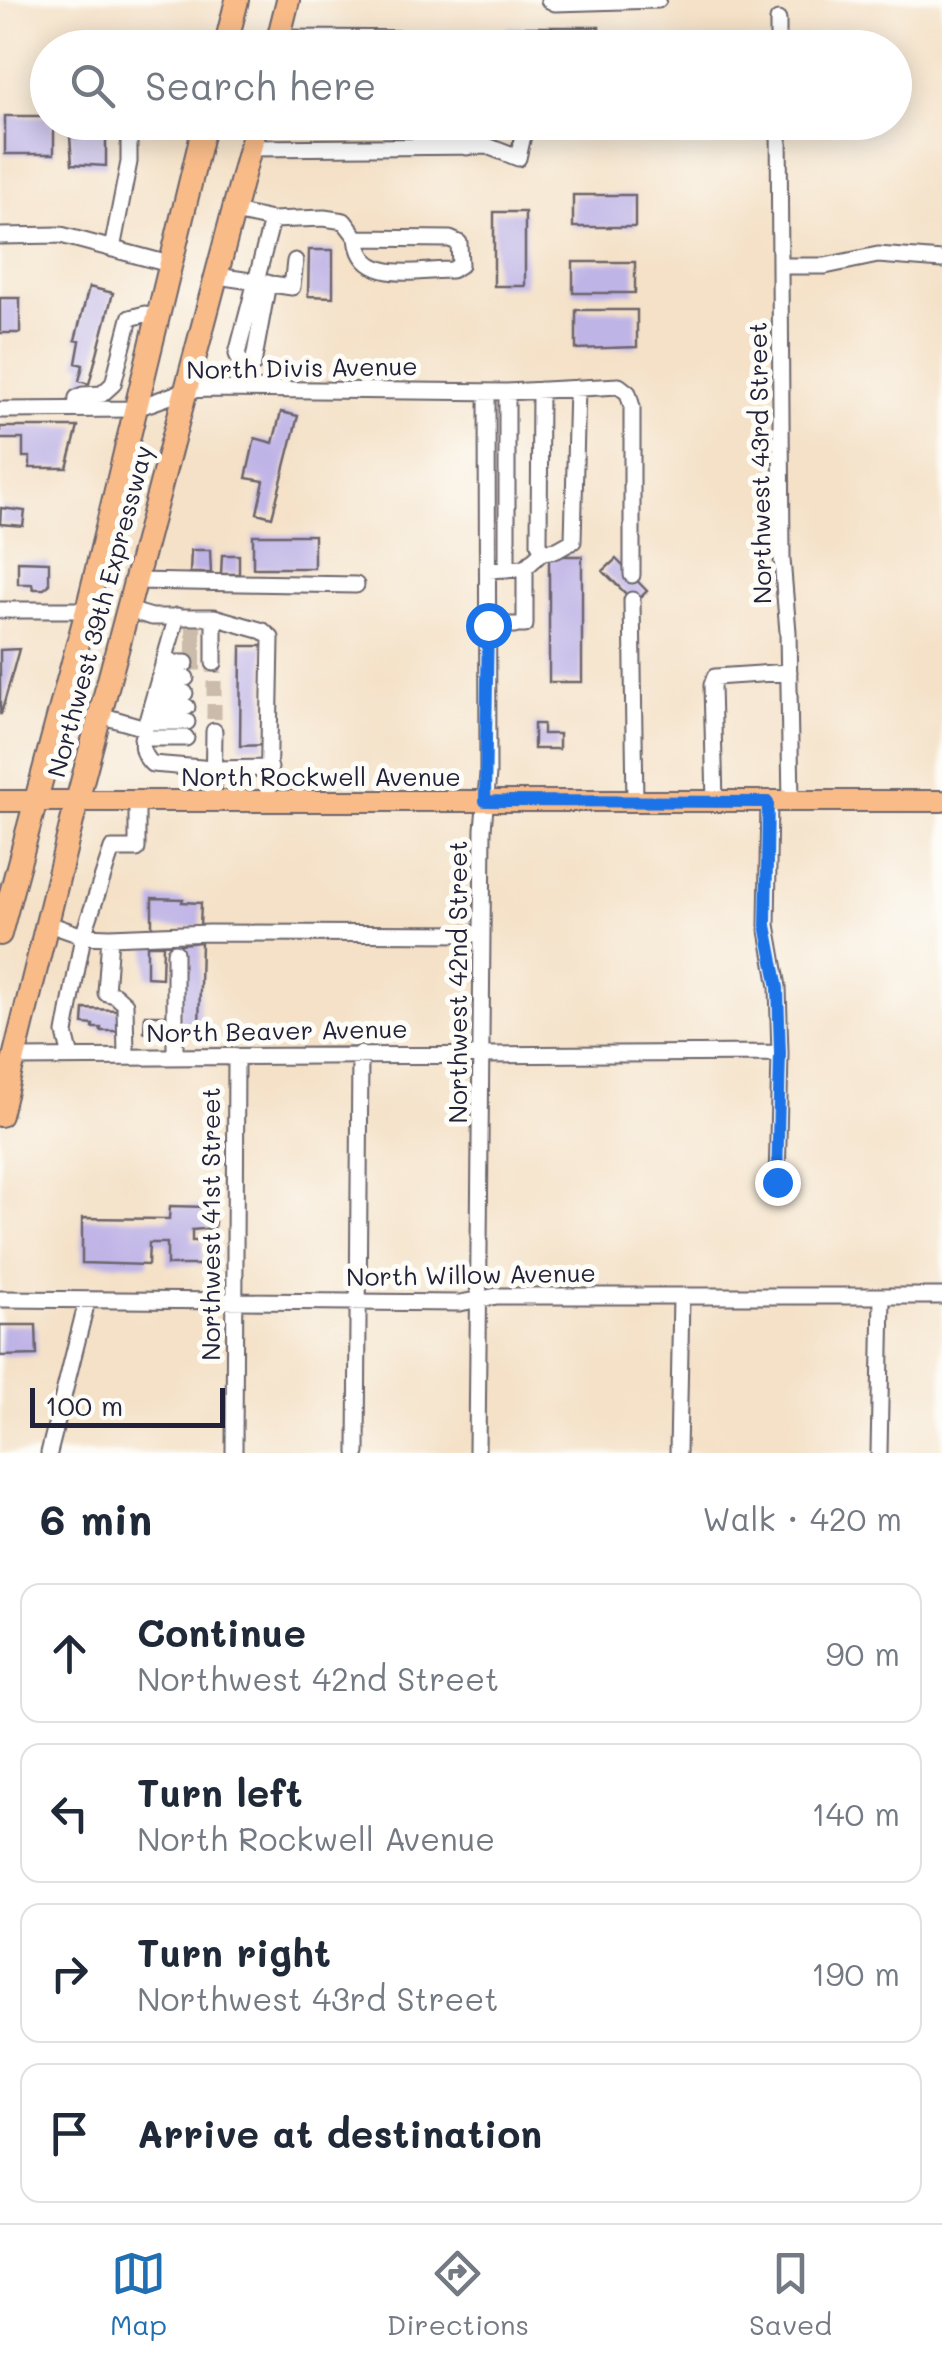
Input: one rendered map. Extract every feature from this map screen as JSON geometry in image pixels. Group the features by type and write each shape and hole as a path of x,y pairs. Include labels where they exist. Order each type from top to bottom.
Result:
{"highway":[{"path":"229,30 237,0"},
{"path":"280,30 288,0"},
{"name":"Northwest 39th Expressway","path":"0,934 4,898 38,801 201,140"},
{"name":"Northwest 39th Expressway","path":"0,1115 76,801 253,140"}],"main road":[{"name":"North Rockwell Avenue","path":"0,801 942,801"}],"street":[{"path":"549,0 658,0"},
{"path":"778,20 778,30"},
{"path":"112,249 129,162 129,140"},
{"path":"468,140 468,146"},
{"path":"251,148 488,146 518,158 522,140"},
{"name":"Northwest 43rd Street","path":"779,140 782,559 792,802"},
{"path":"234,212 272,220 344,221 357,238 358,254 378,271 452,270 460,265 459,242 450,239 357,238"},
{"path":"262,282 272,220"},
{"path":"0,236 61,235 169,264"},
{"path":"780,266 825,266 878,255 942,260"},
{"path":"217,276 292,287 295,262"},
{"path":"76,409 77,398 83,394 102,394 113,384 130,318 145,314 156,319"},
{"name":"North Divis Avenue","path":"0,410 134,408 187,390 507,392 618,386 628,393 632,407 632,575"},
{"path":"488,570 507,570 573,540 576,388"},
{"path":"488,625 525,624 538,543 540,390"},
{"name":"Northwest 42nd Street","path":"478,1453 487,392"},
{"path":"507,392 507,570"},
{"path":"487,489 507,488"},
{"path":"136,581 356,585"},
{"path":"632,600 635,802"},
{"path":"0,610 87,610"},
{"path":"128,610 152,618 214,616 263,631 271,638 268,801"},
{"path":"176,616 170,688 142,754 152,764 270,768"},
{"path":"210,646 214,616"},
{"path":"715,802 712,685 720,674 789,672"},
{"path":"100,715 170,688"},
{"path":"212,735 213,801"},
{"path":"71,1057 65,1033 83,936 112,849 137,848 137,801"},
{"path":"768,802 766,925 778,988 780,1053 777,1182"},
{"path":"46,923 83,936 110,937 209,933 482,934"},
{"path":"110,937 106,994 124,1004 126,1056"},
{"path":"174,952 175,1056"},
{"name":"North Beaver Avenue","path":"14,1058 780,1053"},
{"path":"357,1453 360,1054"},
{"name":"Northwest 41st Street","path":"234,1453 236,1056"},
{"name":"North Willow Avenue","path":"0,1299 460,1303 498,1296 942,1296"},
{"path":"879,1453 882,1296"},
{"path":"678,1453 681,1297"},
{"path":"49,1453 88,1301"}],"building":[{"path":"507,27 599,27 599,30"},
{"path":"5,116 30,116 30,140 54,140 54,154 5,154"},
{"path":"70,140 106,140 106,166 72,164"},
{"path":"573,195 635,195 635,227 573,227"},
{"path":"494,212 525,212 525,286 494,286"},
{"path":"309,250 333,250 333,297 308,296"},
{"path":"573,262 635,262 635,293 573,293"},
{"path":"89,287 113,293 89,384 79,381 83,365 76,363 80,341 75,340"},
{"path":"0,298 20,298 20,333 0,333"},
{"path":"576,310 637,310 637,347 576,349"},
{"path":"281,412 298,416 272,517 257,513 264,481 246,478 255,438 273,443"},
{"path":"0,427 78,427 67,468 30,468 30,457 23,457 23,439 0,439"},
{"path":"1,508 25,511 23,526 0,524"},
{"path":"253,535 314,535 314,568 253,568"},
{"path":"191,550 210,550 211,573 190,573"},
{"path":"222,555 239,555 239,574 221,574"},
{"path":"549,556 582,556 582,682 549,682"},
{"path":"616,559 647,591 635,603 603,571"},
{"path":"18,561 49,562 49,585 33,589 32,584 18,584"},
{"path":"241,646 264,646 265,745 240,746"},
{"path":"19,649 1,714 0,714 0,650"},
{"path":"534,724 543,724 543,734 559,734 559,749 534,749"},
{"path":"152,898 201,903 200,927 152,928"},
{"path":"201,942 199,1029 180,1030 180,944"},
{"path":"147,945 163,945 162,978 147,977"},
{"path":"84,1009 121,1010 120,1031 101,1031 83,1024"},
{"path":"145,1015 168,1015 169,1031 144,1032"},
{"path":"170,1206 207,1207 207,1222 215,1222 214,1228 192,1230 192,1241 203,1241 202,1265 167,1265 167,1243 149,1243 148,1265 82,1263 82,1218 169,1219"},
{"path":"0,1325 36,1325 37,1355 0,1356"}],"tunnel":[{"path":"186,634 204,634"},
{"path":"186,649 204,649"},
{"path":"186,663 214,663 214,731"}],"route":[{"path":"488,625 485,801 768,802 766,925 778,988 780,1053 777,1182"}]}
